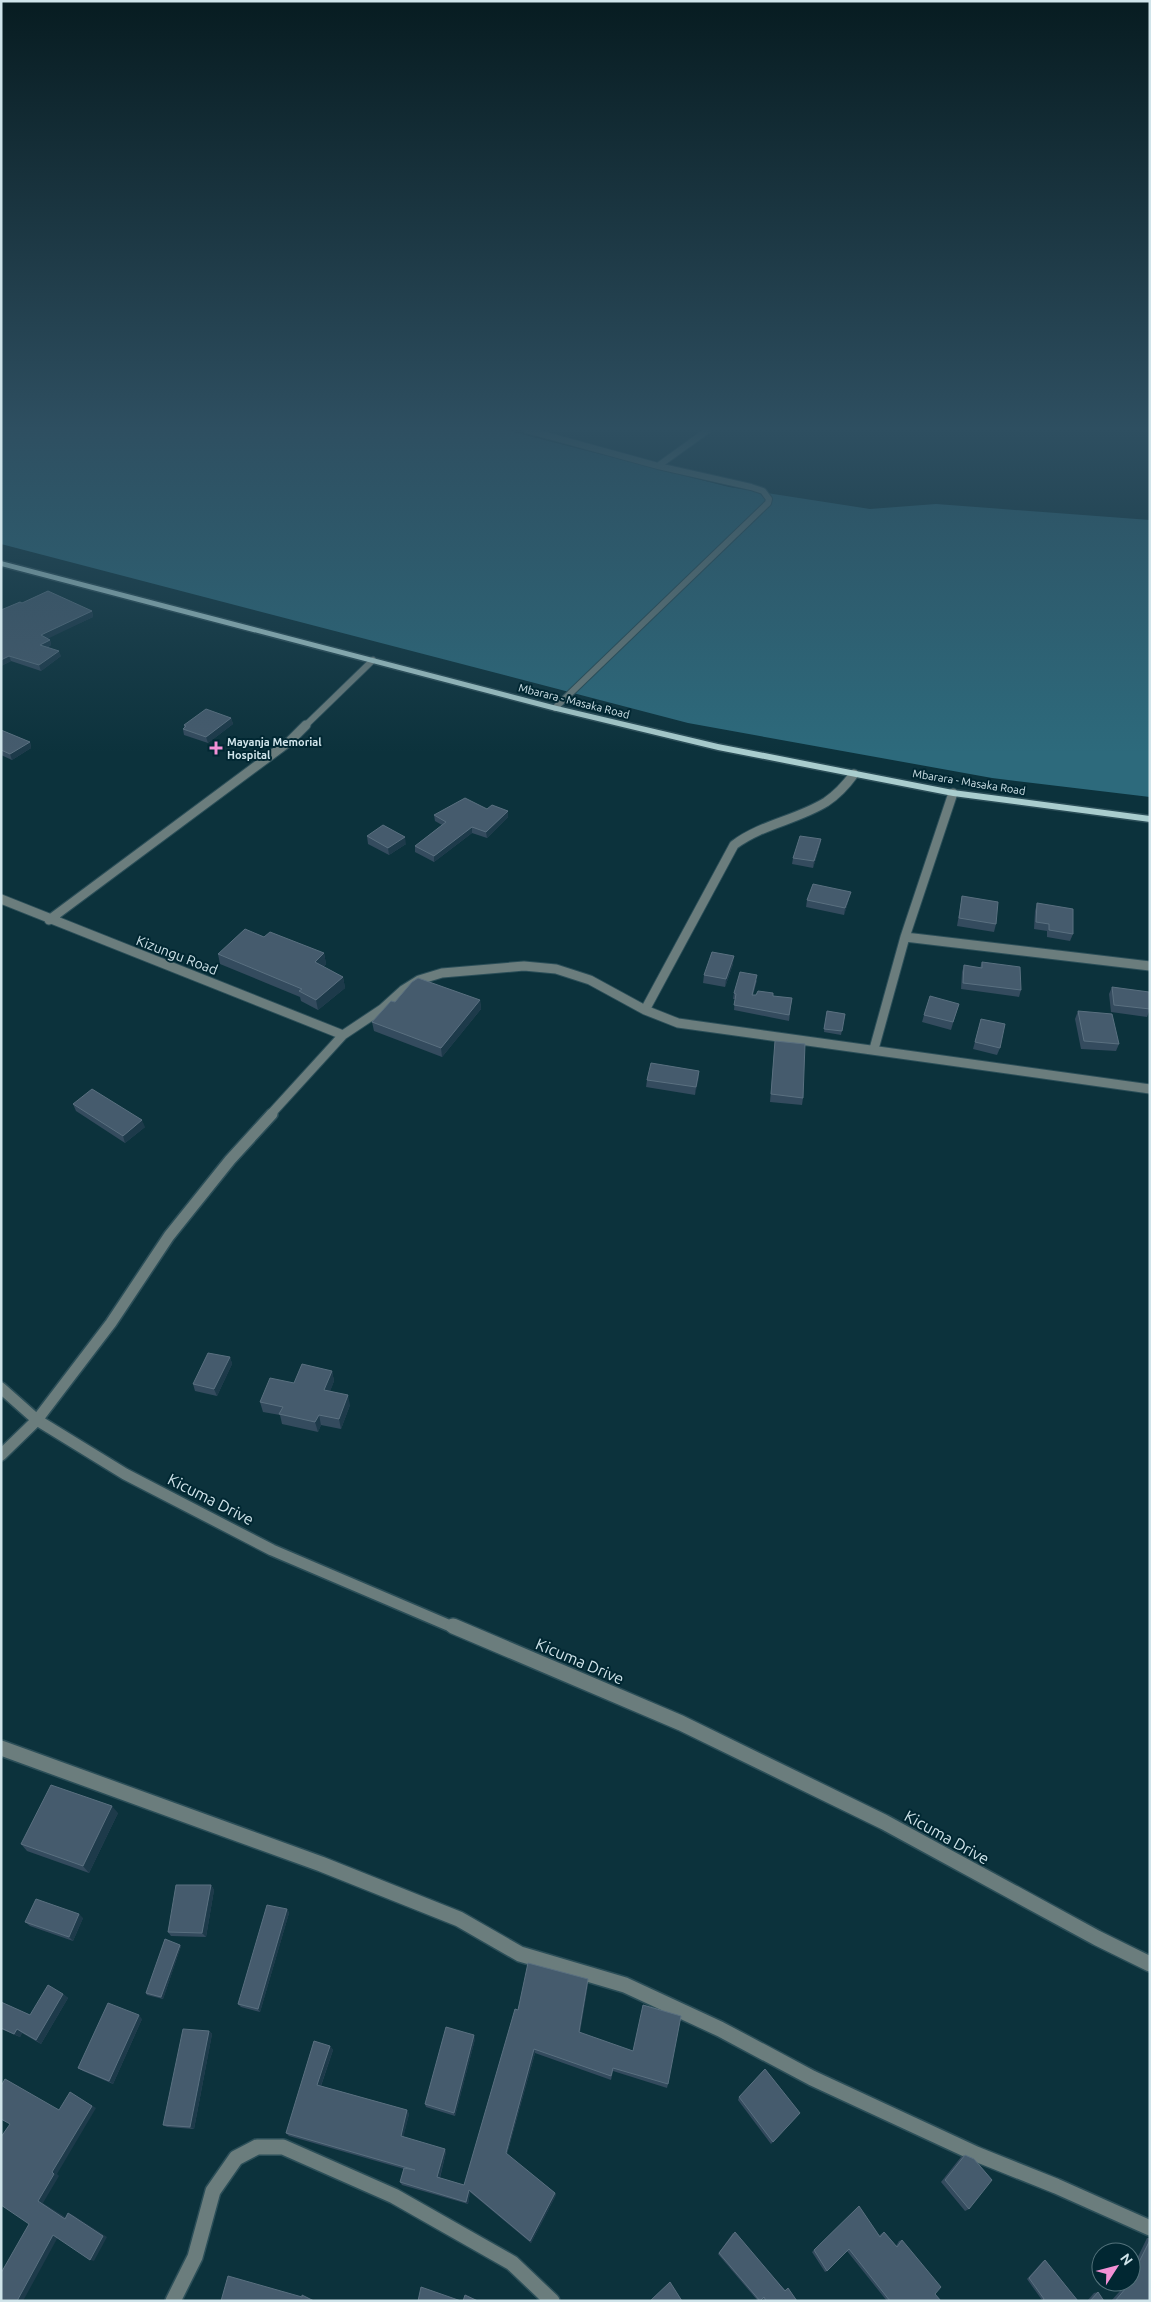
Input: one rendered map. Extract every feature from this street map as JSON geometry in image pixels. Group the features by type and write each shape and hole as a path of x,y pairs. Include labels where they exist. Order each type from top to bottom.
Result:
{"main road":[{"name":"Mbarara - Masaka Road","path":"1,563 555,708 718,747 953,793 1150,819"}],"street":[{"path":"555,708 733,537"},
{"path":"49,920 290,742 373,660"},
{"path":"644,1010 734,845 746,834 811,810 826,802 840,792 854,774"},
{"path":"874,1049 905,937 953,793"},
{"name":"Kizungu Road","path":"1,899 49,920 343,1035"},
{"path":"905,937 1150,966"},
{"path":"1,1455 37,1420 111,1323 169,1236 230,1160 343,1035 382,1009 403,990 418,980 442,973 484,968 524,966 556,969 590,980 644,1010 678,1023 1150,1089"},
{"name":"Kicuma Drive","path":"1,1388 37,1420 125,1474 272,1550 682,1722 884,1822 1097,1938 1150,1964"},
{"path":"1,1748 321,1864 459,1919 520,1954 625,1985 720,2028 812,2078 976,2154 1056,2186 1150,2228"},
{"path":"173,2301 195,2256 213,2191 236,2158 257,2147 283,2147 394,2196 512,2263 552,2301"}],"shaded area":[{"path":"1,537 1150,537 1150,797 992,778 688,723 1,544"}],"building":[{"path":"48,591 92,611 41,635 50,640 40,645 59,651 39,665 9,656 1,660 1,610"},
{"path":"206,709 231,718 206,737 183,729 186,726 184,725"},
{"path":"1,730 30,742 10,754 1,750"},
{"path":"465,798 487,809 492,805 508,811 486,832 472,827 434,856 415,846 446,822 434,815"},
{"path":"383,825 405,837 388,848 367,836"},
{"path":"800,836 821,839 814,861 793,858"},
{"path":"813,884 851,892 845,908 807,900"},
{"path":"962,896 998,902 996,924 959,918"},
{"path":"1037,903 1073,909 1073,934 1049,930 1049,924 1036,922"},
{"path":"245,929 264,937 270,932 324,953 315,962 343,977 316,1000 299,991 302,989 218,954"},
{"path":"712,952 734,956 726,979 704,975"},
{"path":"982,962 1020,967 1021,990 963,983 964,965 982,968"},
{"path":"740,972 757,975 752,995 756,995 758,991 773,993 773,996 792,998 789,1015 734,1005 736,994 734,993"},
{"path":"418,978 480,1000 441,1048 372,1022 391,1001 395,1002 412,982"},
{"path":"1112,987 1149,992 1150,1009 1114,1005"},
{"path":"930,996 959,1004 953,1022 924,1015"},
{"path":"827,1011 845,1014 842,1031 824,1029"},
{"path":"1078,1011 1112,1014 1119,1044 1084,1041"},
{"path":"981,1019 1005,1024 1000,1048 975,1042"},
{"path":"775,1041 805,1044 803,1098 771,1094"},
{"path":"651,1063 699,1071 696,1087 647,1080"},
{"path":"92,1089 142,1120 123,1136 73,1104"},
{"path":"208,1353 230,1357 214,1389 193,1384"},
{"path":"302,1364 332,1371 324,1390 348,1395 339,1419 319,1415 315,1422 279,1414 283,1407 260,1402 270,1378 294,1383"},
{"path":"51,1785 112,1806 83,1866 21,1844"},
{"path":"176,1885 211,1885 202,1933 168,1932"},
{"path":"36,1899 79,1914 69,1937 25,1922"},
{"path":"267,1905 287,1909 258,2009 238,2004"},
{"path":"165,1939 180,1945 161,1997 146,1993"},
{"path":"528,1963 588,1979 579,2032 633,2051 643,2005 681,2016 668,2084 613,2068 611,2076 534,2049 506,2153 555,2193 530,2241 469,2190 466,2202 400,2182 404,2168 415,2170 286,2133 314,2041 330,2046 317,2085 407,2110 401,2136 445,2149 437,2177 464,2185 515,2009 518,2010"},
{"path":"48,1985 63,1994 36,2040 17,2029 14,2034 1,2028 1,2002 30,2015"},
{"path":"108,2003 139,2015 109,2081 78,2068"},
{"path":"446,2027 474,2035 454,2113 425,2104"},
{"path":"183,2029 209,2031 190,2127 163,2125"},
{"path":"765,2069 800,2113 773,2142 739,2097"},
{"path":"5,2079 59,2110 70,2092 92,2106 52,2172 54,2174 38,2201 65,2219 68,2213 103,2236 90,2260 53,2235 17,2301 1,2301 1,2273 29,2224 1,2205 1,2137 10,2124 1,2119 1,2086"},
{"path":"965,2155 974,2159 992,2180 969,2209 945,2180"},
{"path":"859,2206 880,2237 884,2232 897,2247 902,2240 941,2287 935,2294 941,2301 890,2301 849,2249 827,2271 814,2250"},
{"path":"735,2232 785,2291 788,2288 797,2301 766,2301 764,2297 760,2301 719,2253"},
{"path":"1150,2240 1150,2301 1115,2301 1123,2292 1141,2292 1141,2258"},
{"path":"1045,2260 1078,2301 1043,2301 1044,2299 1029,2278"},
{"path":"228,2276 302,2297 302,2295 314,2301 221,2301"},
{"path":"670,2282 682,2301 650,2301"},
{"path":"421,2287 461,2301 418,2301"},
{"path":"1098,2292 1104,2301 1090,2301"},
{"path":"465,2295 478,2301 463,2301"}],"place":[{"name":"Mayanja Memorial Hospital","path":"216,748"}]}
